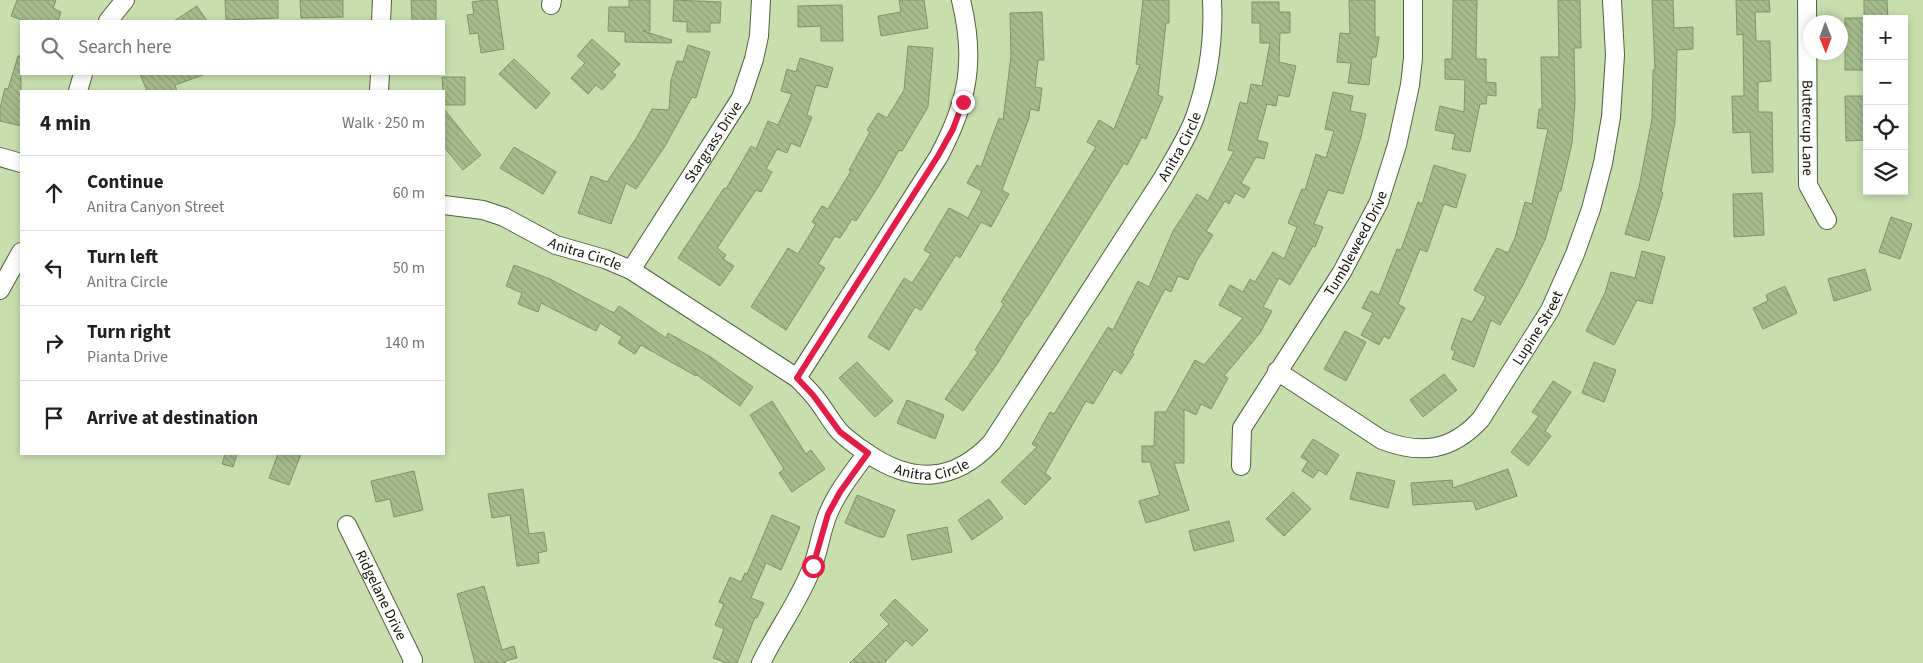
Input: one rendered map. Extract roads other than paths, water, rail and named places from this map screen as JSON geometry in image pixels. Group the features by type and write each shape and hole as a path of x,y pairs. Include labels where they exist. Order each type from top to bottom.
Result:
{"street":[{"path":"109,20 125,0"},
{"path":"381,20 382,0"},
{"name":"Stargrass Drive","path":"631,270 741,98 754,59 759,36 761,0"},
{"path":"797,378 938,156 953,129 963,102 968,75 967,25 961,0"},
{"name":"Anitra Circle","path":"445,205 483,210 504,218 556,246 605,259 631,270 797,378 813,395 840,432 882,464 898,471 930,475 963,466 978,456 992,442 1158,186 1184,142 1195,117 1212,40 1212,0"},
{"name":"Tumbleweed Drive","path":"1241,466 1242,428 1342,272 1379,202 1397,145 1410,85 1413,58 1414,0"},
{"name":"Lupine Street","path":"1277,371 1382,440 1400,447 1420,449 1456,440 1470,431 1481,419 1550,310 1575,254 1591,209 1612,117 1615,55 1612,0"},
{"name":"Buttercup Lane","path":"1807,0 1808,186 1827,220"},
{"path":"78,90 83,75"},
{"path":"379,90 380,75"},
{"path":"0,157 20,163"},
{"path":"0,290 20,254"},
{"path":"761,663 813,566 828,514 840,492 868,453"},
{"name":"Ridgelane Drive","path":"347,525 413,660 412,663"}]}
